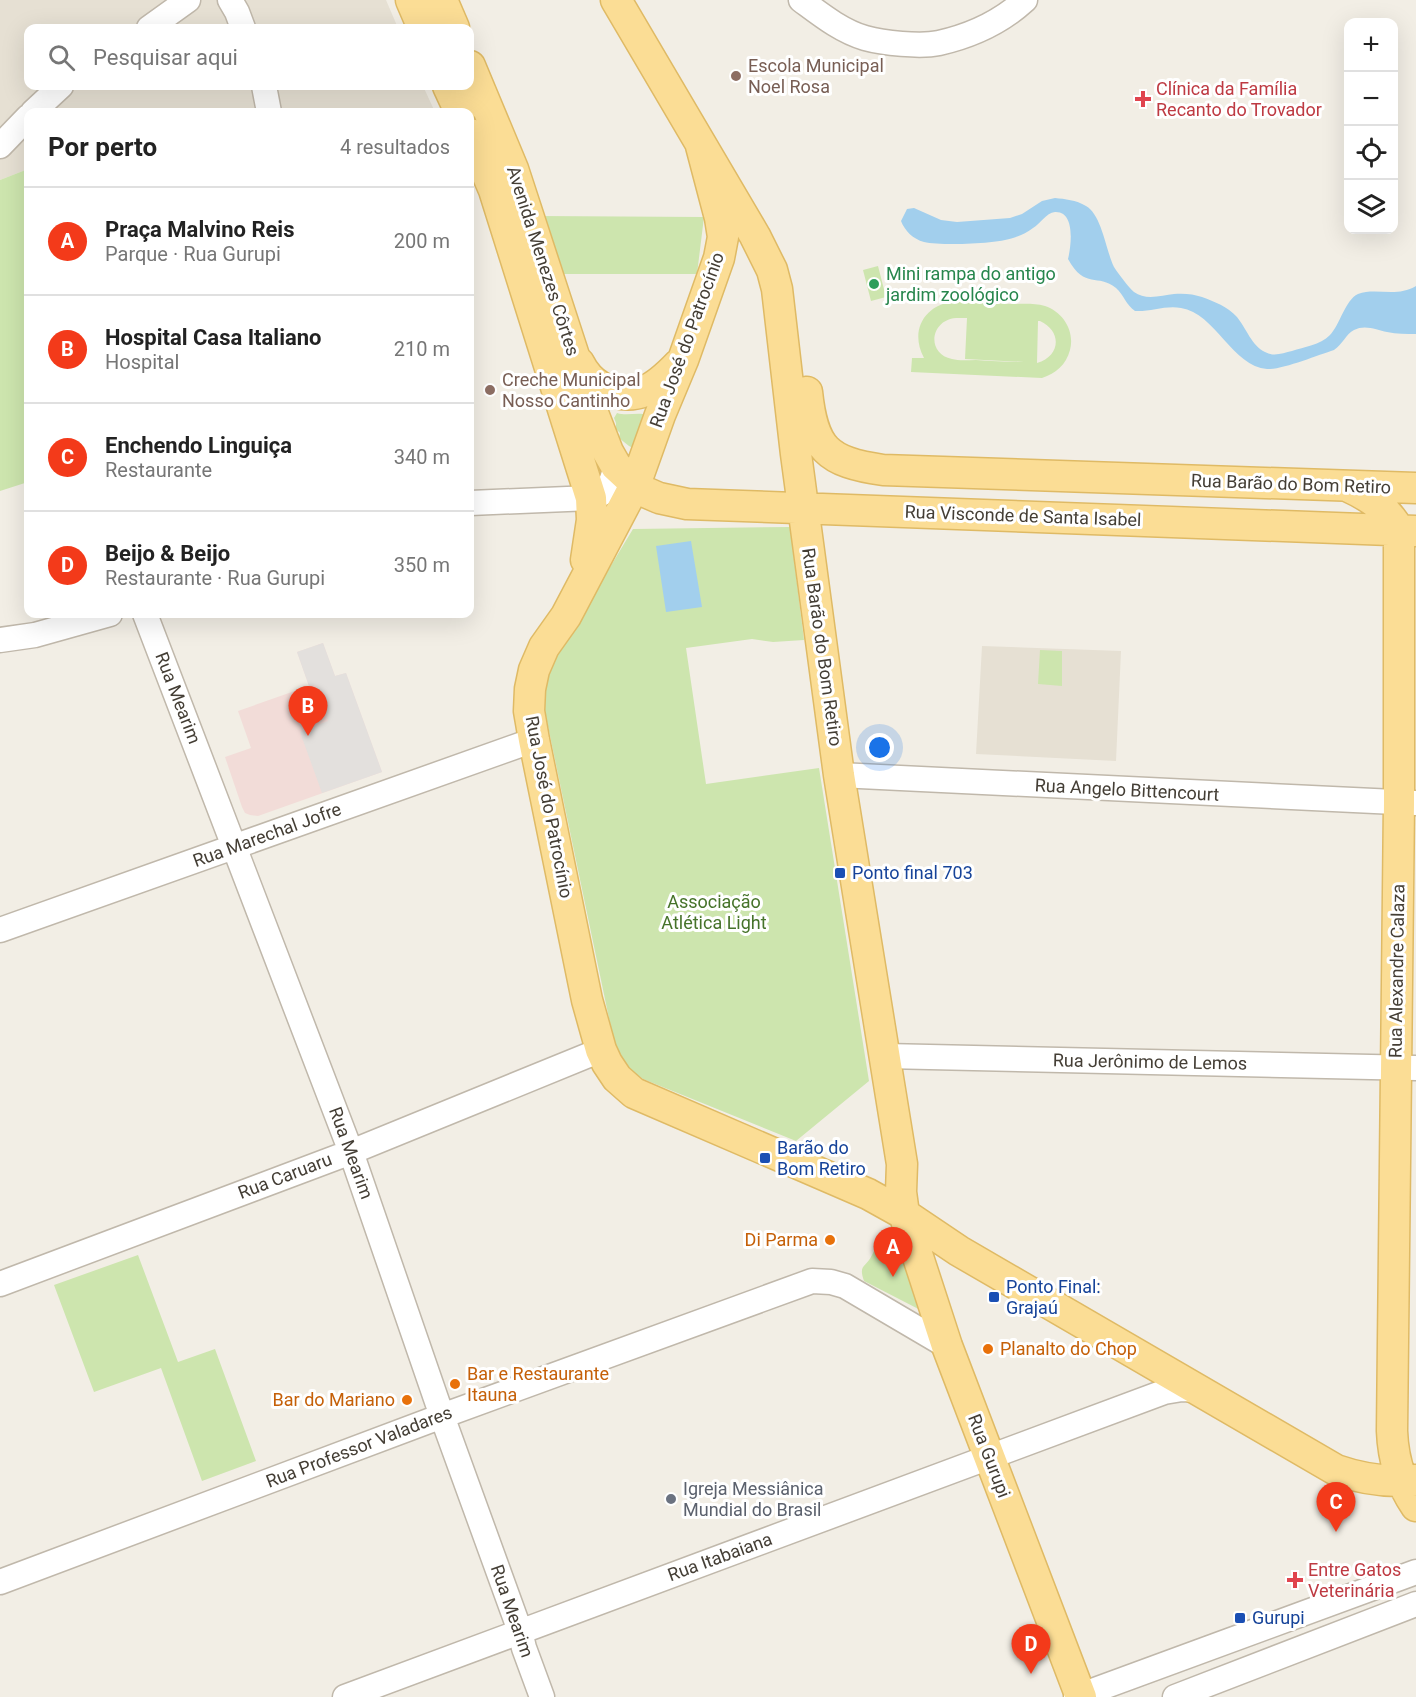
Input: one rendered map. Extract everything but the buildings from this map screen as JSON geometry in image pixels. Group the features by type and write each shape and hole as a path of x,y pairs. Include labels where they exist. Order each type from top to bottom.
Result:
{"main road":[{"path":"411,0 421,24"},
{"path":"441,0 452,24"},
{"name":"Rua Barão do Bom Retiro","path":"616,0 755,236 772,270 777,289 803,508 839,775 902,1164 904,1214 959,1251 1336,1470 1411,1489"},
{"name":"Avenida Menezes Côrtes","path":"474,76 513,169 591,408 608,452 625,476"},
{"path":"450,90 458,108"},
{"name":"Avenida Menezes Côrtes","path":"474,143 494,190 591,498 592,520 588,551 566,616"},
{"name":"Rua Barão do Bom Retiro","path":"701,146 777,240 785,254 796,294 809,413 815,434 820,442 828,452 839,459 857,466 883,470 1416,488"},
{"name":"Rua José do Patrocínio","path":"701,146 723,237 719,258 683,360 660,416 625,476 566,616 544,647 534,670 529,711 534,740 587,1000 601,1050 616,1078 634,1093 868,1194 904,1214"},
{"path":"572,348 582,369 597,385 612,393 627,395 638,394 652,387 683,360"},
{"name":"Rua Visconde de Santa Isabel","path":"625,476 651,495 687,504 1407,530"},
{"path":"1347,486 1362,492 1378,503 1407,530"},
{"name":"Rua Alexandre Calaza","path":"1407,530 1406,1067 1392,1431 1393,1446 1411,1489"},
{"name":"Rua Barão do Bom Retiro","path":"902,1164 959,1251"},
{"name":"Rua Gurupi","path":"904,1214 947,1346 1079,1696"}],"street":[{"path":"155,24 188,0"},
{"path":"230,0 242,24"},
{"path":"801,0 828,20 863,37 895,44 937,44 981,30 1010,14 1025,0"},
{"path":"37,108 57,90"},
{"path":"265,90 268,108"},
{"path":"0,146 24,121"},
{"path":"474,503 591,498 604,494 625,476"},
{"path":"0,640 34,635 96,618"},
{"name":"Rua Mearim","path":"147,618 351,1152 542,1697"},
{"name":"Rua Marechal Jofre","path":"0,930 534,740"},
{"name":"Rua Angelo Bittencourt","path":"839,775 1407,803"},
{"name":"Rua Caruaru","path":"0,1284 351,1152 601,1050"},
{"name":"Rua Jerônimo de Lemos","path":"885,1056 1406,1067"},
{"name":"Rua Professor Valadares","path":"0,1582 442,1416 812,1281 831,1282 845,1286 947,1346"},
{"name":"Rua Itabaiana","path":"345,1697 1164,1392 1182,1389 1199,1390"},
{"path":"1079,1696 1416,1572"},
{"path":"1175,1697 1416,1604"}],"shaded area":[{"path":"0,0 386,0 396,24 24,24 24,90 425,90 433,108 24,108 24,171 0,180"},
{"path":"323,643 335,676 346,673 382,772 258,816 245,813 225,757 251,748 238,711 309,686 297,652"},
{"path":"323,643 335,676 346,673 382,772 322,793 300,732 328,721 316,685 309,686 297,652"},
{"path":"982,646 1121,651 1116,761 976,754"}],"green space":[{"path":"24,171 24,483 0,491 0,180"},
{"path":"539,216 704,217 697,274 557,274"},
{"name":"Mini rampa do antigo jardim zoológico","path":"878,266 886,297 871,301 863,270"},
{"path":"956,301 1045,306 1057,313 1069,329 1071,343 1066,360 1052,374 1042,378 911,372 912,358 924,358 918,338 919,328 928,313 945,303","holes":["967,318 965,359 1024,362 958,360 944,356 938,351 934,337 941,325 947,320","1038,321 1052,331 1056,343 1051,355 1037,363"]},
{"path":"617,413 643,414 642,427 635,438 636,443 633,448 619,438 620,433 616,429 614,418"},
{"name":"Associação Atlética Light","path":"790,527 804,640 773,642 752,639 686,648 706,784 819,768 869,1081 796,1141 643,1079 624,1065 615,1047 544,707 543,688 548,670 633,529"},
{"path":"1040,650 1062,651 1062,686 1038,684"},
{"path":"883,1240 914,1253 932,1316 864,1281 862,1269 878,1242"},
{"path":"138,1255 178,1362 215,1349 256,1461 202,1481 161,1368 94,1392 54,1285"}],"water":[{"path":"1055,198 1078,202 1091,211 1100,225 1114,267 1134,292 1149,297 1188,294 1225,307 1240,321 1256,346 1268,353 1278,354 1292,351 1326,338 1334,331 1353,297 1372,291 1394,292 1409,290 1416,286 1416,334 1394,333 1367,327 1358,328 1334,350 1291,365 1267,369 1255,366 1244,359 1204,319 1193,312 1175,307 1135,311 1116,288 1080,274 1068,259 1069,223 1062,213 1049,214 1036,226 1016,237 971,244 924,242 910,234 901,221 907,209 914,208 941,220 957,222 1010,218 1022,214 1042,201"},
{"path":"691,541 702,607 666,612 656,546"}],"place":[{"name":"Escola Municipal Noel Rosa","path":"736,76"},
{"name":"Clínica da Família Recanto do Trovador","path":"1143,99"},
{"name":"Mini rampa do antigo jardim zoológico","path":"874,284"},
{"name":"Creche Municipal Nosso Cantinho","path":"490,390"},
{"name":"Hospital Casa Italiano","path":"308,736"},
{"name":"Ponto final 703","path":"840,873"},
{"name":"Barão do Bom Retiro","path":"765,1158"},
{"name":"Di Parma","path":"830,1240"},
{"name":"Praça Malvino Reis","path":"893,1277"},
{"name":"Ponto Final: Grajaú","path":"994,1297"},
{"name":"Planalto do Chop","path":"988,1349"},
{"name":"Bar e Restaurante Itauna","path":"455,1384"},
{"name":"Bar do Mariano","path":"407,1400"},
{"name":"Igreja Messiânica Mundial do Brasil","path":"671,1499"},
{"name":"Enchendo Linguiça","path":"1336,1532"},
{"name":"Entre Gatos Veterinária","path":"1295,1580"},
{"name":"Gurupi","path":"1240,1618"},
{"name":"Beijo & Beijo","path":"1031,1674"}]}
